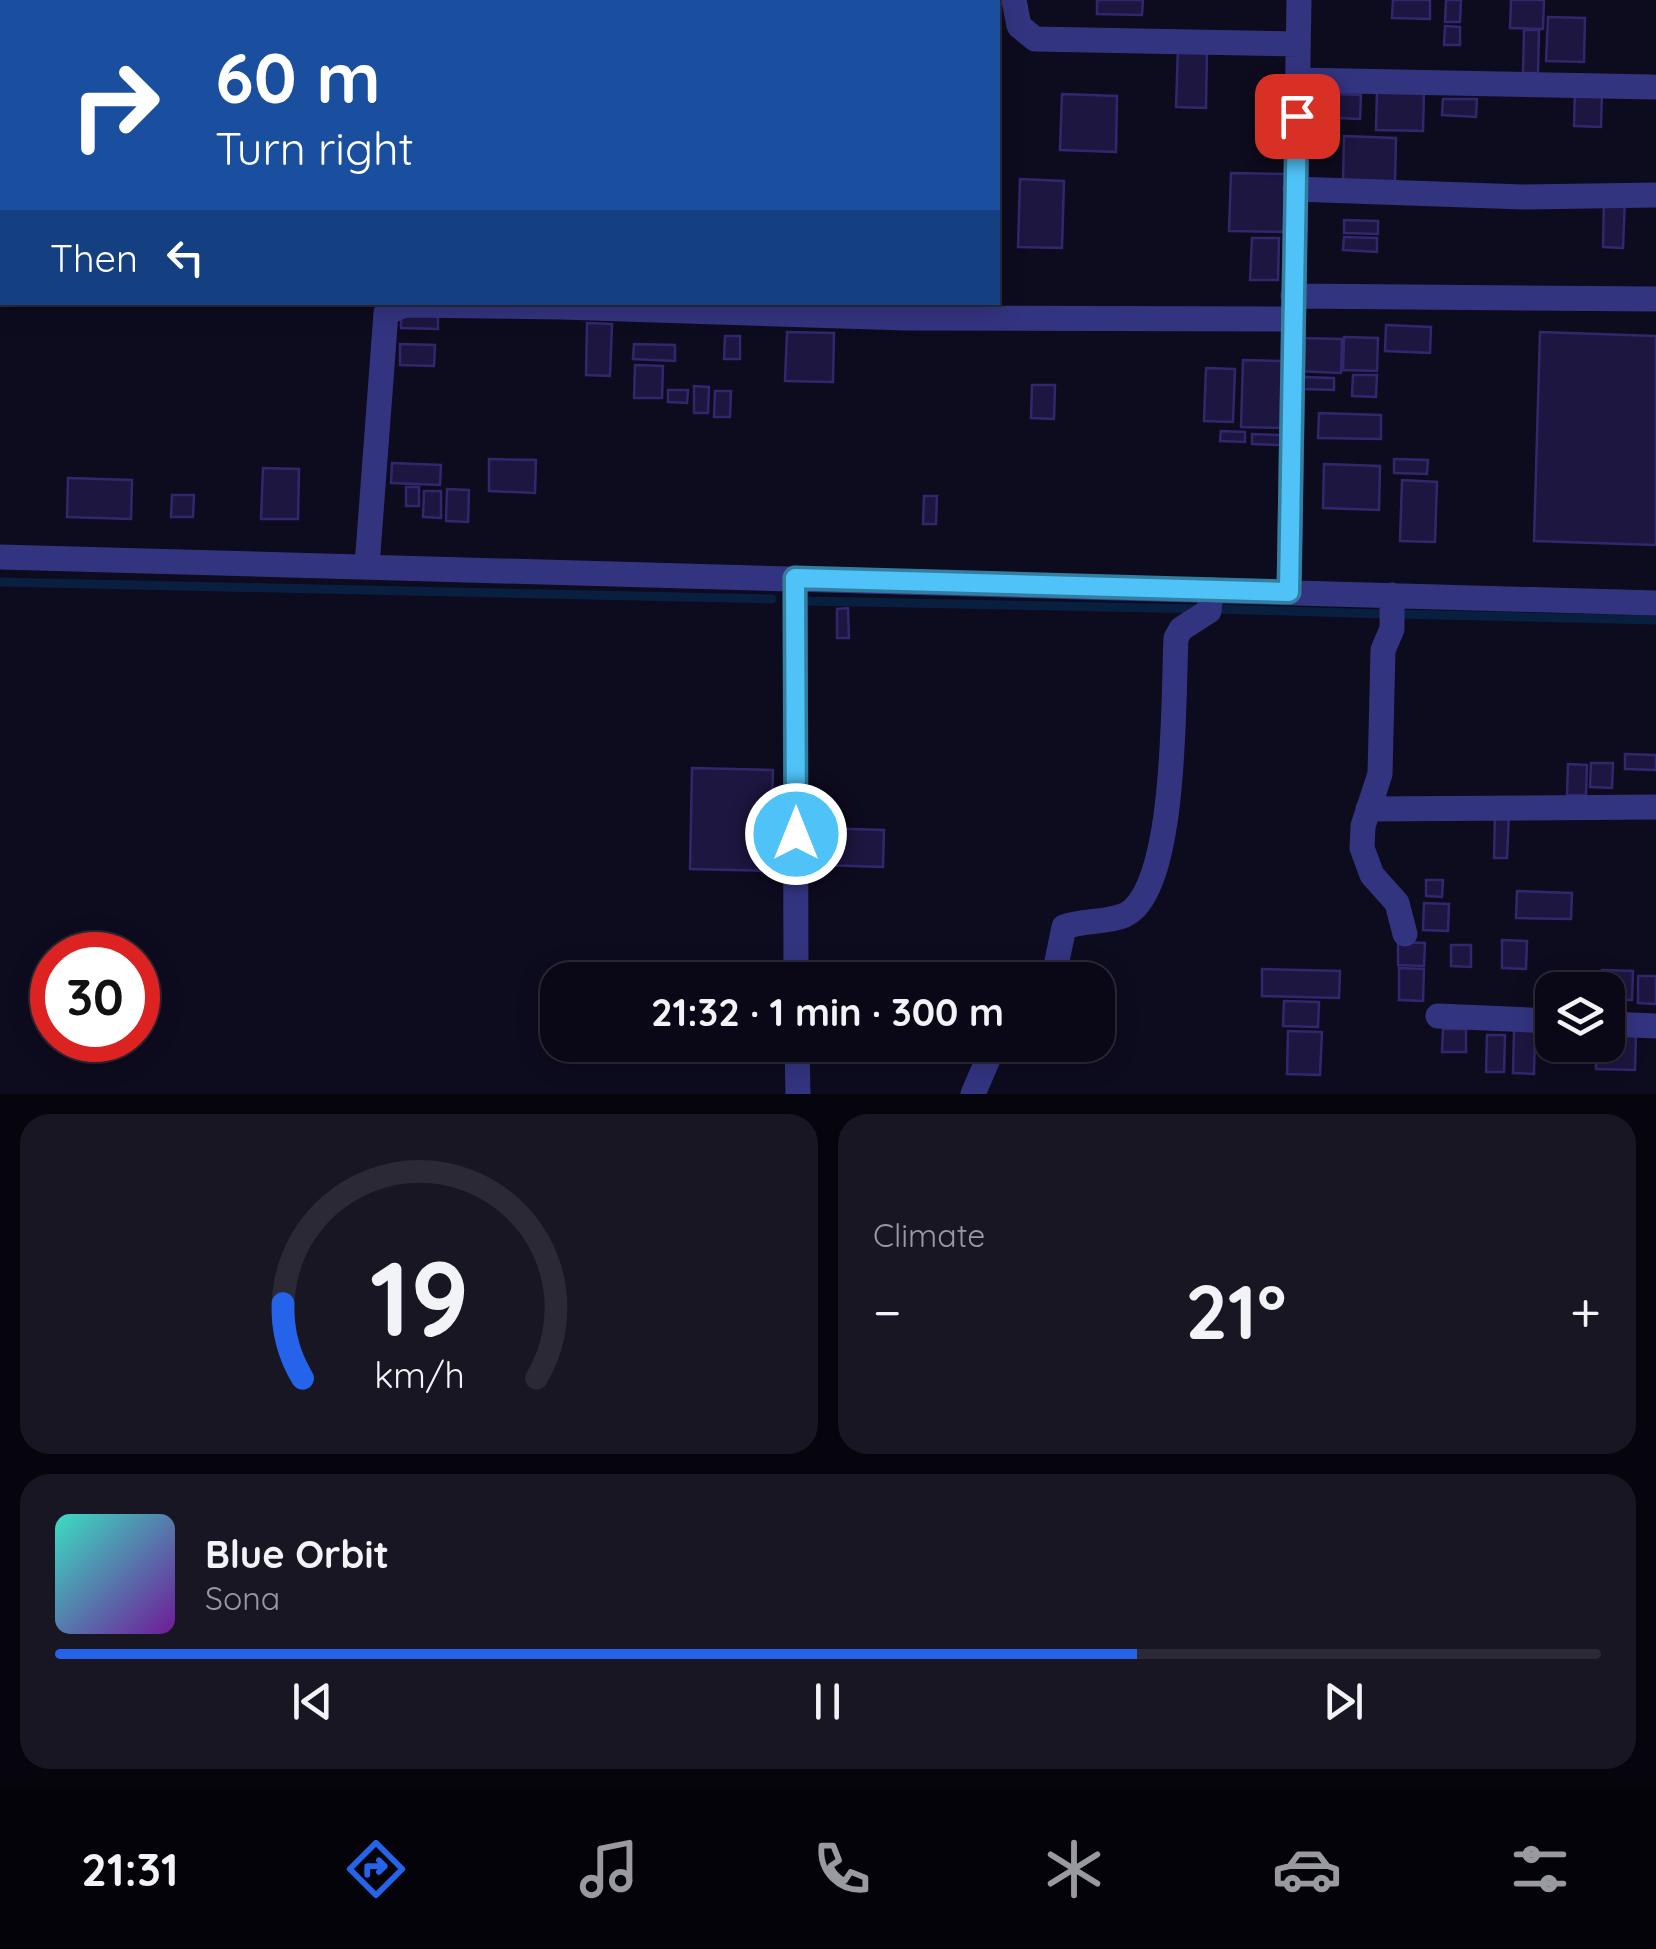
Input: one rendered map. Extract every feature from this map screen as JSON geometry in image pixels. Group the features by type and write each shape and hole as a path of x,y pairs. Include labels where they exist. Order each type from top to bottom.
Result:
{"street":[{"path":"1014,0 1018,26 1035,39 1298,44"},
{"path":"1289,592 1300,0"},
{"path":"1298,80 1653,87"},
{"path":"1295,189 1522,197 1656,195"},
{"path":"561,305 890,310 1656,300"},
{"path":"367,566 382,320 394,307 435,305"},
{"path":"0,557 1656,603"},
{"path":"795,578 796,962"},
{"path":"1057,962 1064,927 1125,915 1147,892 1167,802 1176,638 1181,629 1209,611 1211,590"},
{"path":"1392,595 1392,629 1383,650 1380,774 1363,826 1365,863 1397,903 1405,934"},
{"path":"1368,809 1656,807"},
{"path":"1438,1016 1535,1020"},
{"path":"1625,1025 1656,1026"},
{"path":"797,1062 798,1094"},
{"path":"973,1094 987,1062"}],"building":[{"path":"1097,0 1143,0 1142,15 1097,14"},
{"path":"1393,0 1430,0 1430,19 1392,18"},
{"path":"1446,0 1461,0 1460,22 1445,22"},
{"path":"1511,0 1544,0 1543,29 1510,28"},
{"path":"1548,17 1585,18 1584,62 1546,61"},
{"path":"1445,26 1460,27 1460,45 1444,45"},
{"path":"1524,30 1539,30 1538,73 1523,73"},
{"path":"1178,47 1207,48 1206,108 1176,107"},
{"path":"1575,89 1602,90 1601,127 1574,126"},
{"path":"1377,90 1424,91 1423,131 1376,130"},
{"path":"1311,93 1361,95 1360,119 1311,117"},
{"path":"1062,94 1117,96 1116,152 1060,150"},
{"path":"1443,99 1477,99 1476,117 1442,115"},
{"path":"1344,136 1396,138 1395,183 1343,182"},
{"path":"1231,173 1288,174 1286,232 1229,231"},
{"path":"1020,179 1064,181 1062,248 1018,247"},
{"path":"1604,197 1625,198 1623,248 1603,247"},
{"path":"1344,220 1378,221 1378,234 1344,233"},
{"path":"1344,237 1377,238 1377,252 1343,250"},
{"path":"1252,238 1279,238 1278,280 1250,280"},
{"path":"401,310 438,311 438,329 401,328"},
{"path":"587,323 612,324 610,376 586,375"},
{"path":"1386,325 1431,327 1430,353 1385,351"},
{"path":"787,332 834,333 833,382 785,381"},
{"path":"1540,332 1656,336 1656,545 1534,541"},
{"path":"725,336 740,336 740,359 724,359"},
{"path":"1344,337 1378,338 1377,371 1343,370"},
{"path":"1297,338 1342,339 1341,373 1296,371"},
{"path":"400,344 435,345 434,366 400,365"},
{"path":"634,344 675,345 675,361 633,359"},
{"path":"1243,360 1283,361 1282,428 1241,427"},
{"path":"635,365 663,366 662,398 634,398"},
{"path":"1206,368 1235,369 1233,422 1204,421"},
{"path":"1353,375 1377,375 1376,397 1352,396"},
{"path":"1303,377 1334,378 1334,390 1302,389"},
{"path":"1032,385 1055,385 1054,419 1031,418"},
{"path":"694,386 709,387 708,413 694,413"},
{"path":"668,390 688,390 687,403 668,402"},
{"path":"715,391 731,391 730,417 714,417"},
{"path":"1319,413 1381,415 1381,439 1318,438"},
{"path":"1221,431 1245,432 1245,442 1220,441"},
{"path":"1252,434 1280,435 1280,445 1252,444"},
{"path":"489,459 536,460 535,493 489,491"},
{"path":"1394,459 1428,460 1427,474 1394,473"},
{"path":"392,463 441,465 440,485 391,483"},
{"path":"1324,464 1380,466 1379,510 1323,508"},
{"path":"263,468 299,469 298,519 261,519"},
{"path":"68,478 132,480 131,519 67,517"},
{"path":"1402,480 1437,482 1435,542 1400,541"},
{"path":"406,487 419,487 419,506 406,506"},
{"path":"447,489 469,490 468,522 446,521"},
{"path":"424,491 441,491 441,518 423,517"},
{"path":"172,495 194,495 193,517 171,517"},
{"path":"924,496 937,496 936,524 923,524"},
{"path":"848,608 849,638 837,638 837,609"},
{"path":"1625,754 1656,755 1656,770 1625,769"},
{"path":"1591,763 1613,763 1612,788 1590,787"},
{"path":"1568,764 1587,765 1586,795 1567,795"},
{"path":"692,768 773,770 770,871 690,869"},
{"path":"1495,814 1509,814 1507,858 1494,858"},
{"path":"819,828 884,830 883,867 818,865"},
{"path":"1426,880 1443,880 1442,897 1426,896"},
{"path":"1517,891 1572,893 1571,919 1516,918"},
{"path":"1424,903 1449,904 1448,931 1423,930"},
{"path":"1502,940 1527,941 1526,969 1502,968"},
{"path":"1398,942 1425,943 1424,966 1398,965"},
{"path":"1451,945 1471,945 1471,967 1451,966"},
{"path":"1399,968 1424,969 1423,1001 1399,1000"},
{"path":"1262,969 1340,971 1339,998 1262,996"},
{"path":"1633,971 1632,1000 1625,1000 1625,972 1602,972"},
{"path":"1638,976 1656,976 1656,1004 1638,1003"},
{"path":"1284,1001 1319,1002 1318,1027 1283,1026"},
{"path":"1443,1029 1466,1029 1466,1052 1442,1052"},
{"path":"1514,1030 1535,1030 1534,1074 1513,1073"},
{"path":"1288,1031 1322,1032 1320,1075 1287,1074"},
{"path":"1625,1033 1636,1033 1635,1070 1596,1069 1596,1062 1625,1062"},
{"path":"1487,1035 1505,1035 1504,1072 1486,1072"}],"waterway":[{"path":"0,582 772,599"},
{"path":"808,601 1201,609"},
{"path":"1216,609 1384,614"},
{"path":"1398,614 1656,620"}],"route":[{"path":"796,834 795,578 1289,592 1297,116"}]}
